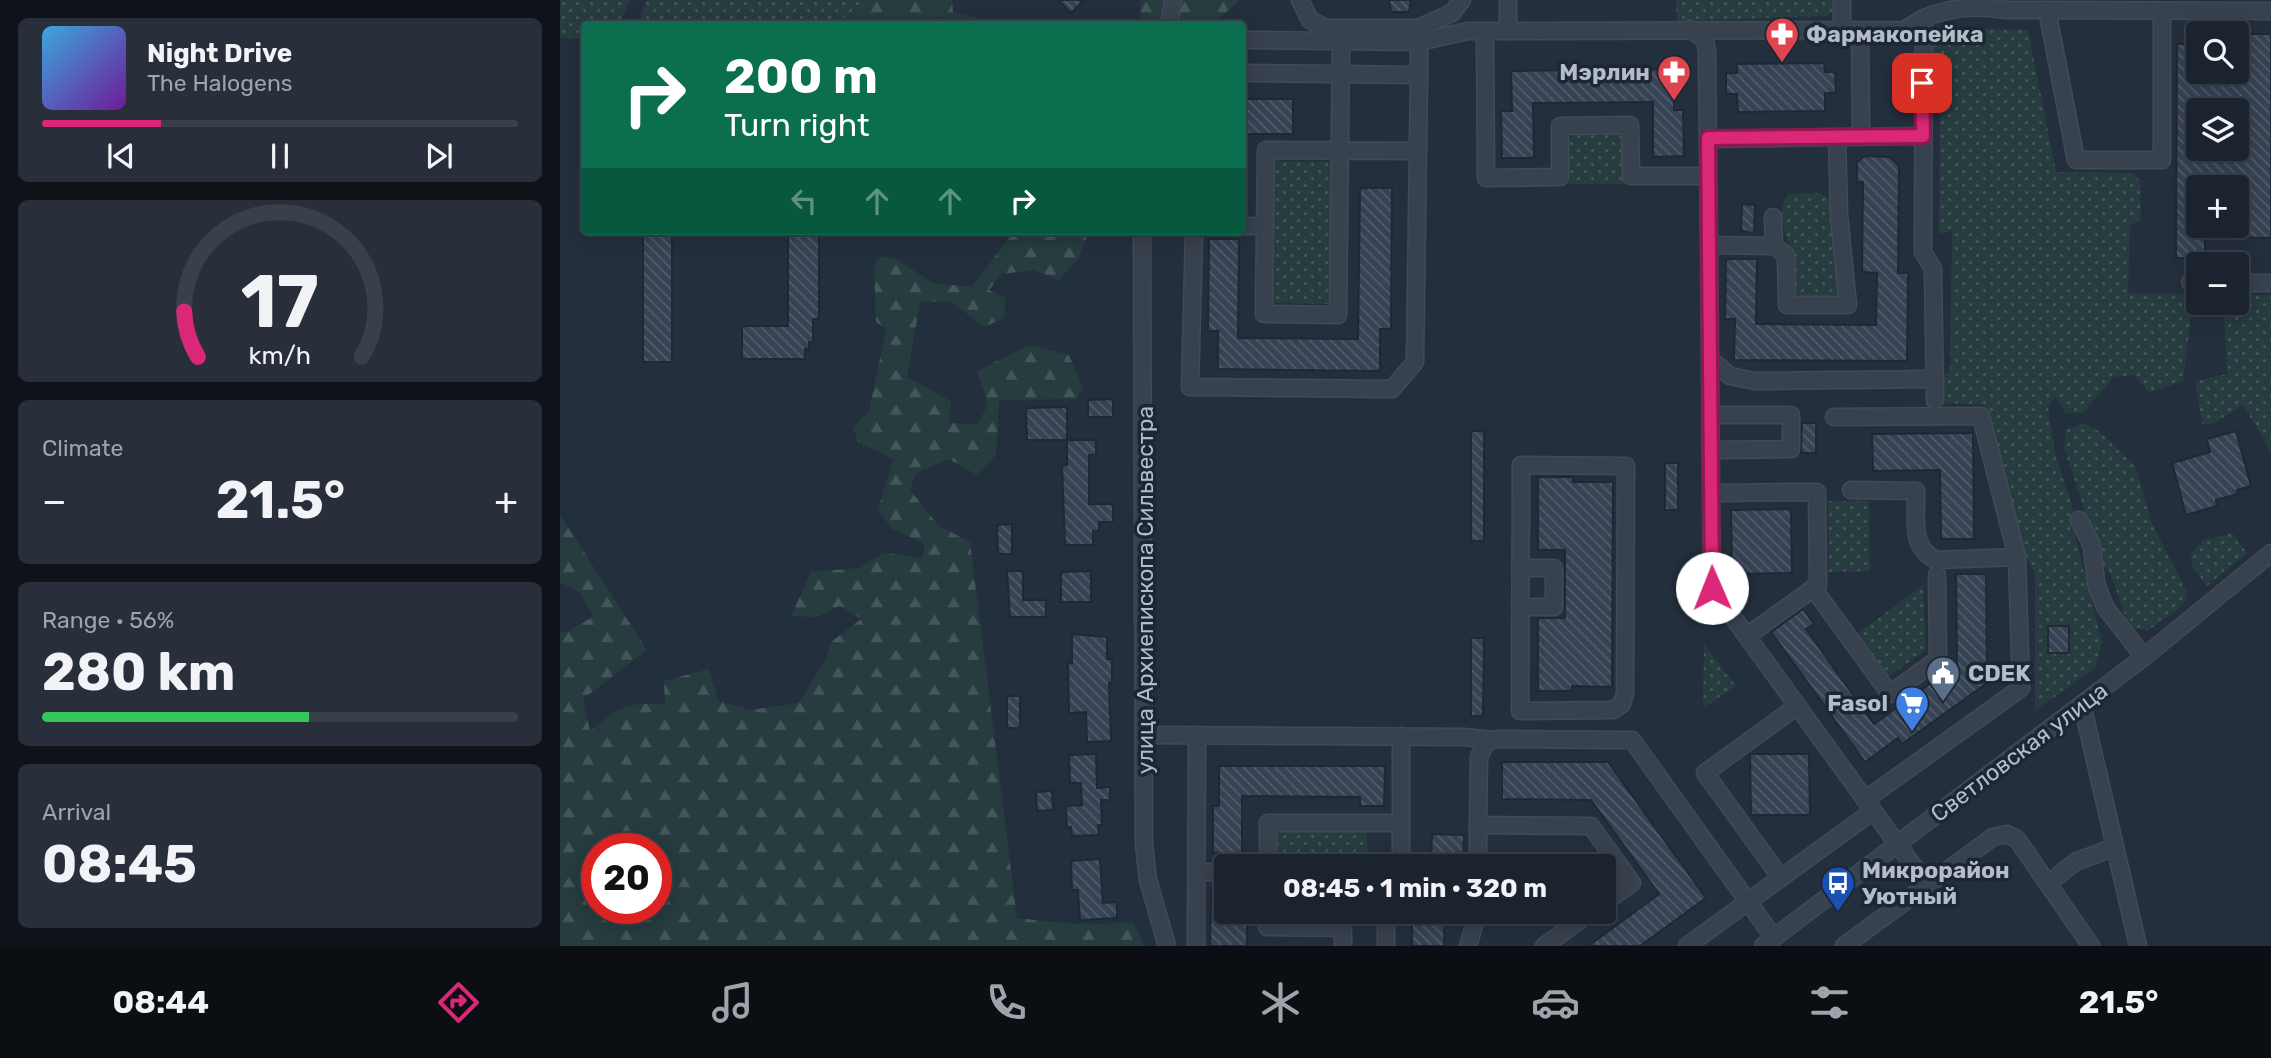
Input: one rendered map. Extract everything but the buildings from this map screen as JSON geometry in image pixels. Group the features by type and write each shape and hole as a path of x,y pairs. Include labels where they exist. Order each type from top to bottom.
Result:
{"street":[{"path":"1170,21 1173,0"},
{"path":"1300,0 1310,20 1326,28 1418,28 1435,23 1452,13 1462,0"},
{"path":"1508,0 1508,31"},
{"path":"1842,0 1842,30"},
{"path":"1246,40 1419,42 1468,31 1904,30 1950,4 1985,3 2162,11 2271,12"},
{"path":"2042,7 2076,160 2162,160 2162,11"},
{"path":"1924,18 1923,252 1933,269 1935,400"},
{"path":"1690,30 1705,40 1712,588 1927,885"},
{"path":"1860,30 1861,137"},
{"path":"1485,31 1486,178 1560,177 1560,126 1630,125 1631,176 1708,176"},
{"path":"1341,41 1341,75 1340,151 1338,315 1264,314 1266,150 1340,151 1418,152"},
{"path":"1194,235 1190,387 1392,389 1415,362 1419,42"},
{"path":"1246,74 1419,75"},
{"path":"1708,138 1923,136"},
{"path":"1709,245 1774,246 1786,255 1787,305 1848,306 1839,215 1837,137"},
{"path":"1773,217 1774,246"},
{"path":"1246,226 1265,226"},
{"name":"улица Архиепископа Сильвестра","path":"1142,235 1146,735 1144,845 1148,880 1167,946"},
{"path":"2249,283 2271,283"},
{"path":"1710,359 1730,376 1755,381 1935,379"},
{"path":"1710,415 1791,415 1791,449 1711,450"},
{"path":"1687,946 1781,878 2021,688 2017,557 1981,416 1834,417"},
{"path":"1521,465 1626,466 1624,699 1618,708 1607,711 1520,711 1520,568 1521,465"},
{"path":"1851,490 1916,491 1917,544 1926,555 1936,560 2017,557"},
{"path":"1711,493 1817,492 1818,585 1747,636"},
{"path":"2079,520 2092,546 2096,583 2105,607 2144,657"},
{"name":"Светловская улица","path":"1769,942 2144,657 2271,553"},
{"path":"1520,568 1555,568 1554,607 1520,607"},
{"path":"1813,588 1890,694 1938,659 1937,575"},
{"path":"2081,705 2138,946"},
{"path":"1781,878 1705,773 1797,706"},
{"path":"1525,711 1525,739"},
{"path":"1146,735 1632,740 1748,902 1769,942"},
{"path":"1196,946 1197,735"},
{"path":"1401,736 1401,854"},
{"path":"1478,854 1479,757 1482,746 1491,740"},
{"path":"1268,854 1268,823 1401,823"},
{"path":"1478,825 1591,826 1611,854"},
{"path":"1844,946 1993,837 2007,834 2017,839 2091,946"},
{"path":"2048,884 2074,862 2115,846"},
{"path":"1616,861 1632,883 1616,894"},
{"path":"1196,872 1214,872"},
{"path":"1267,924 1267,927 1343,928 1343,946"},
{"path":"1386,924 1386,946"},
{"path":"1468,946 1474,924"},
{"path":"1544,946 1574,924"}],"green space":[{"path":"560,0 630,0 620,21 581,21 581,38 560,38"},
{"path":"647,0 928,0 928,21 638,21"},
{"path":"875,0 952,0 953,12 989,21 941,21 943,16 922,21 830,21 845,17"},
{"path":"1140,0 1163,0 1159,21 1141,21"},
{"path":"1180,0 1239,0 1212,21 1175,21"},
{"path":"1676,0 1838,0 1838,7 1827,16 1677,21"},
{"path":"1962,29 2028,30 2056,172 2133,173 2140,181 2141,218 2130,226 2128,293 2186,294 2186,315 2191,315 2183,381 2149,393 2135,375 2114,377 2083,413 2066,413 2055,397 2048,408 2055,453 2075,515 2073,529 2102,642 2095,668 2035,711 2035,574 2026,555 1984,405 1944,403 1940,396 1941,376 1950,371 1952,231 1939,234 1940,102 1926,84 1925,53 1935,37"},
{"path":"1579,133 1619,134 1625,143 1625,184 1569,184 1570,138"},
{"path":"1276,161 1334,162 1332,304 1274,303"},
{"path":"1819,193 1828,197 1832,204 1841,291 1832,299 1803,299 1794,289 1793,260 1782,208 1789,194"},
{"path":"1010,235 1088,235 1080,256 1059,280 1034,270 1001,274 989,290 1005,298 1004,318 984,327 951,301 920,302 907,377 951,401 949,423 978,424 988,404 977,371 1029,345 1069,355 1083,388 1076,399 999,400 996,454 977,475 949,459 916,473 910,490 939,526 970,542 1017,918 1074,924 1134,923 1144,946 560,946 560,632 569,631 594,616 580,593 560,582 560,515 647,650 583,699 590,731 623,708 640,704 665,704 664,681 709,669 718,701 751,710 799,703 826,659 831,642 861,619 840,606 815,617 791,616 811,572 859,568 884,553 923,558 924,543 892,529 878,510 893,459 858,442 853,428 869,411 886,329 876,322 874,264 880,257 894,258 933,283 972,287"},
{"path":"2249,295 2271,295 2271,452 2243,405 2211,425 2202,424 2195,381 2227,374 2224,315 2249,315"},
{"path":"2084,423 2100,432 2135,466 2153,526 2186,590 2187,599 2177,610 2147,631 2129,626 2110,573 2103,566 2064,448 2066,430"},
{"path":"1828,501 1869,501 1870,571 1829,572"},
{"path":"2232,533 2247,553 2207,586 2192,566 2191,554 2204,540"},
{"path":"1923,585 1926,650 1888,677 1857,634"},
{"path":"1704,644 1736,686 1703,708"},
{"path":"1278,828 1367,829 1367,854 1277,854"},
{"path":"1521,853 1561,853 1561,854"}],"place":[{"name":"Фармакопейка","path":"1782,64"},
{"name":"Мэрлин","path":"1674,102"},
{"name":"CDEK","path":"1943,703"},
{"name":"Fasol","path":"1912,733"},
{"name":"Микрорайон Уютный","path":"1838,913"}],"route":[{"path":"1712,588 1708,138 1923,136 1922,83"}]}
